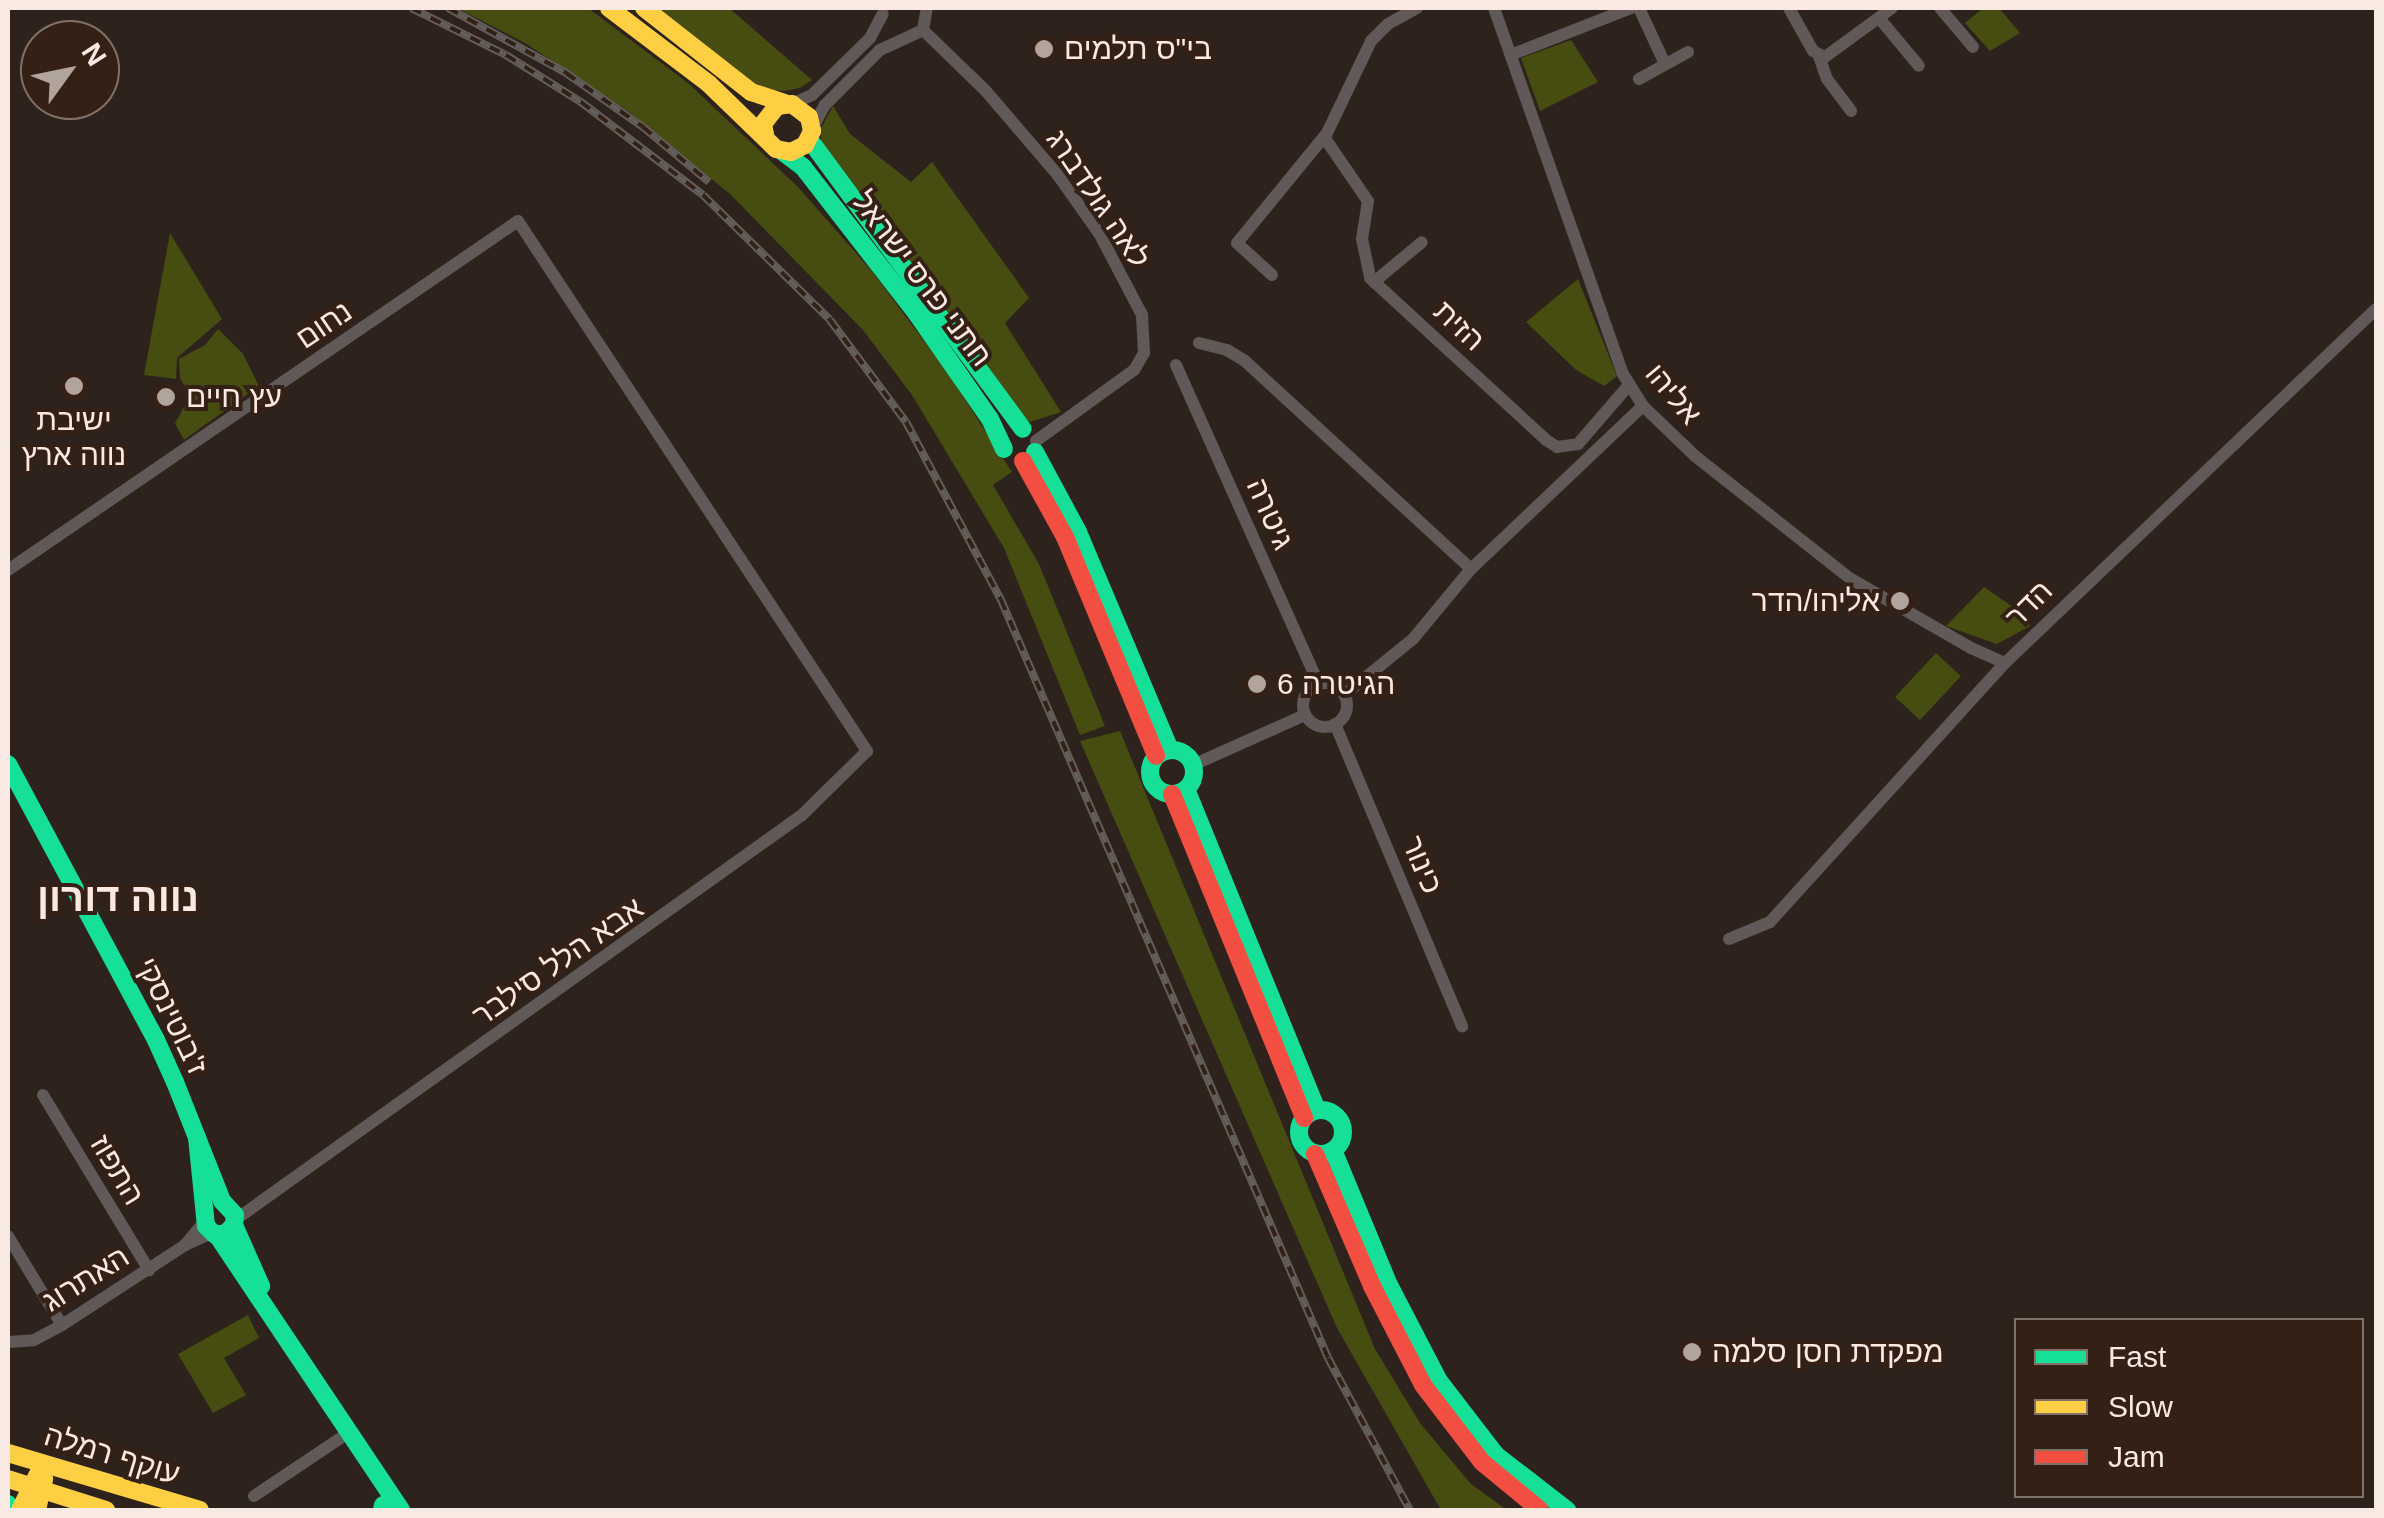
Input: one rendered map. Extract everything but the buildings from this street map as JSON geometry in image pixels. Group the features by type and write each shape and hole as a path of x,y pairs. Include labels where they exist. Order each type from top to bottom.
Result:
{"main road":[{"path":"609,8 709,84 783,152 798,150 811,135 805,110 752,92 644,8"},
{"path":"766,139 766,116 788,104"},
{"name":"חתני פרס ישראל","path":"811,135 1029,446 1065,537 1163,753"},
{"name":"חתני פרס ישראל","path":"783,152 803,168 918,314 990,419 1004,449"},
{"path":"1008,433 1029,446 1010,458 1004,449 1008,433"},
{"path":"1163,753 1184,754 1193,765 1194,776 1179,792 1160,790 1152,780 1150,767 1163,753"},
{"name":"ז'בוטינסקי","path":"8,764 156,1040 268,1305"},
{"path":"1179,792 1310,1114 1299,1136 1324,1152 1439,1382 1496,1456 1567,1510"},
{"path":"1310,1114 1329,1111 1341,1124 1341,1140 1324,1152"},
{"name":"ז'בוטינסקי","path":"196,1137 210,1226 268,1305 353,1441 388,1509"},
{"path":"1324,1152 1372,1286 1423,1385 1482,1462 1540,1510"},
{"path":"210,1208 231,1214 229,1232 210,1226 210,1208"},
{"name":"עוקף רמלה","path":"8,1453 200,1510"},
{"path":"20,1510 36,1487 43,1464"},
{"name":"עוקף רמלה","path":"8,1478 104,1510"},
{"path":"36,1487 37,1510"},
{"path":"74,1510 104,1510"}],"street":[{"path":"811,135 835,94 880,50 923,30 927,8"},
{"path":"1272,275 1237,243 1324,137 1371,41 1388,24 1417,8"},
{"name":"אליהו","path":"1494,8 1628,386 1643,406 1695,456 1851,579 1971,648 2005,663"},
{"path":"1513,54 1631,8"},
{"path":"1639,8 1665,64"},
{"path":"1789,8 1819,56 1827,78 1851,111"},
{"path":"1819,56 1839,50 1892,8"},
{"path":"1940,8 1973,47"},
{"path":"788,104 812,95 870,38 884,10"},
{"path":"884,10 891,32 903,38"},
{"path":"1878,18 1919,66"},
{"name":"לאה גולדברג","path":"923,30 985,90 1057,174 1099,234 1142,315 1144,353 1134,370 1029,446"},
{"path":"1639,78 1688,52"},
{"path":"1324,137 1368,201 1363,258 1374,282 1422,242"},
{"name":"נחום","path":"8,570 518,221 867,751"},
{"name":"הזית","path":"1374,282 1557,447 1578,444 1615,396 1628,386"},
{"name":"הדר","path":"1728,939 1770,922 2005,663 2376,309"},
{"path":"1199,343 1227,350 1244,361 1471,568"},
{"name":"גיטרה","path":"1176,365 1319,684"},
{"path":"1344,695 1413,639 1471,568 1643,406"},
{"path":"1319,684 1333,685 1344,695 1346,710 1335,724 1320,726 1306,715 1304,696 1319,684"},
{"path":"1193,765 1306,715"},
{"name":"כינור","path":"1335,724 1462,1026"},
{"name":"אבא הלל סילבר","path":"231,1214 264,1198 652,927 825,798 867,751"},
{"name":"התפוז","path":"42,1096 149,1270"},
{"name":"האתרוג","path":"8,1342 34,1340 62,1325 210,1226"},
{"path":"8,1236 62,1325"},
{"path":"254,1496 353,1441"}],"green space":[{"path":"457,8 588,8 688,83 798,187 871,270 945,369 1012,472 993,485 1039,564 1105,726 1080,735 1004,548 912,395 863,330 730,194 631,113 525,43"},
{"path":"655,8 729,8 812,80 800,88 784,91 755,88"},
{"path":"1983,8 1999,8 2020,33 1990,51 1965,23"},
{"path":"1571,40 1598,82 1540,111 1521,58"},
{"path":"833,106 850,134 911,182 932,162 1029,298 1005,323 1061,412 1030,422 1018,416 931,287 864,206 821,143 821,128"},
{"path":"170,233 222,319 177,358 176,379 144,375"},
{"path":"1578,279 1617,376 1604,386 1576,370 1526,322"},
{"path":"218,329 243,354 259,386 184,440 175,423 190,397 180,378 179,359 205,345"},
{"path":"1984,587 2016,609 2030,626 1997,644 1946,626"},
{"path":"1936,653 1961,676 1920,720 1895,697"},
{"path":"1120,731 1375,1349 1420,1423 1471,1484 1507,1510 1441,1510 1337,1328 1080,741"},
{"path":"248,1315 259,1338 224,1358 246,1395 213,1413 178,1354"}],"railway":[{"path":"411,8 506,55 581,102 703,195 830,320 906,422 1001,600 1328,1358 1410,1510"},
{"path":"448,8 566,73 643,127 709,182"}],"traffic: fast":[{"path":"809,139 1023,429"},
{"path":"783,152 803,167 917,314 990,419 1004,449"},
{"path":"1035,452 1078,532 1170,750"},
{"path":"1172,750 1187,757 1194,772 1187,787 1172,794 1157,787 1150,772 1157,757 1172,750"},
{"path":"8,764 156,1040 175,1082 222,1201 235,1215 234,1225 225,1234 214,1234 206,1226 197,1137"},
{"path":"1186,789 1317,1110"},
{"path":"1321,1110 1336,1117 1343,1132 1336,1147 1321,1154 1306,1147 1299,1132 1306,1117 1321,1110"},
{"path":"1333,1150 1389,1285 1439,1381 1496,1455 1567,1510"},
{"path":"234,1225 261,1286"},
{"path":"217,1235 401,1510"},
{"path":"8,1504 9,1510"},
{"path":"382,1510 383,1505"}],"traffic: slow":[{"path":"609,8 709,84 776,149 791,152 805,145 812,131 809,117 792,104 777,106 763,124 766,139"},
{"path":"644,8 751,92 784,103"},
{"path":"8,1453 200,1510"},
{"path":"20,1510 43,1464"},
{"path":"8,1479 106,1510"},
{"path":"37,1510 44,1479"}],"traffic: jam":[{"path":"1023,461 1065,537 1156,756"},
{"path":"1172,794 1304,1118"},
{"path":"1315,1154 1372,1286 1423,1385 1482,1462 1540,1510"}],"place":[{"name":"בי\"ס תלמים","path":"1044,49"},
{"name":"ישיבת נווה ארץ","path":"74,386"},
{"name":"עץ חיים","path":"166,397"},
{"name":"אליהו/הדר","path":"1900,601"},
{"name":"הגיטרה 6","path":"1257,684"},
{"name":"מפקדת חסן סלמה","path":"1692,1352"}],"district":[{"name":"נווה דורון","path":"118,897"}]}
